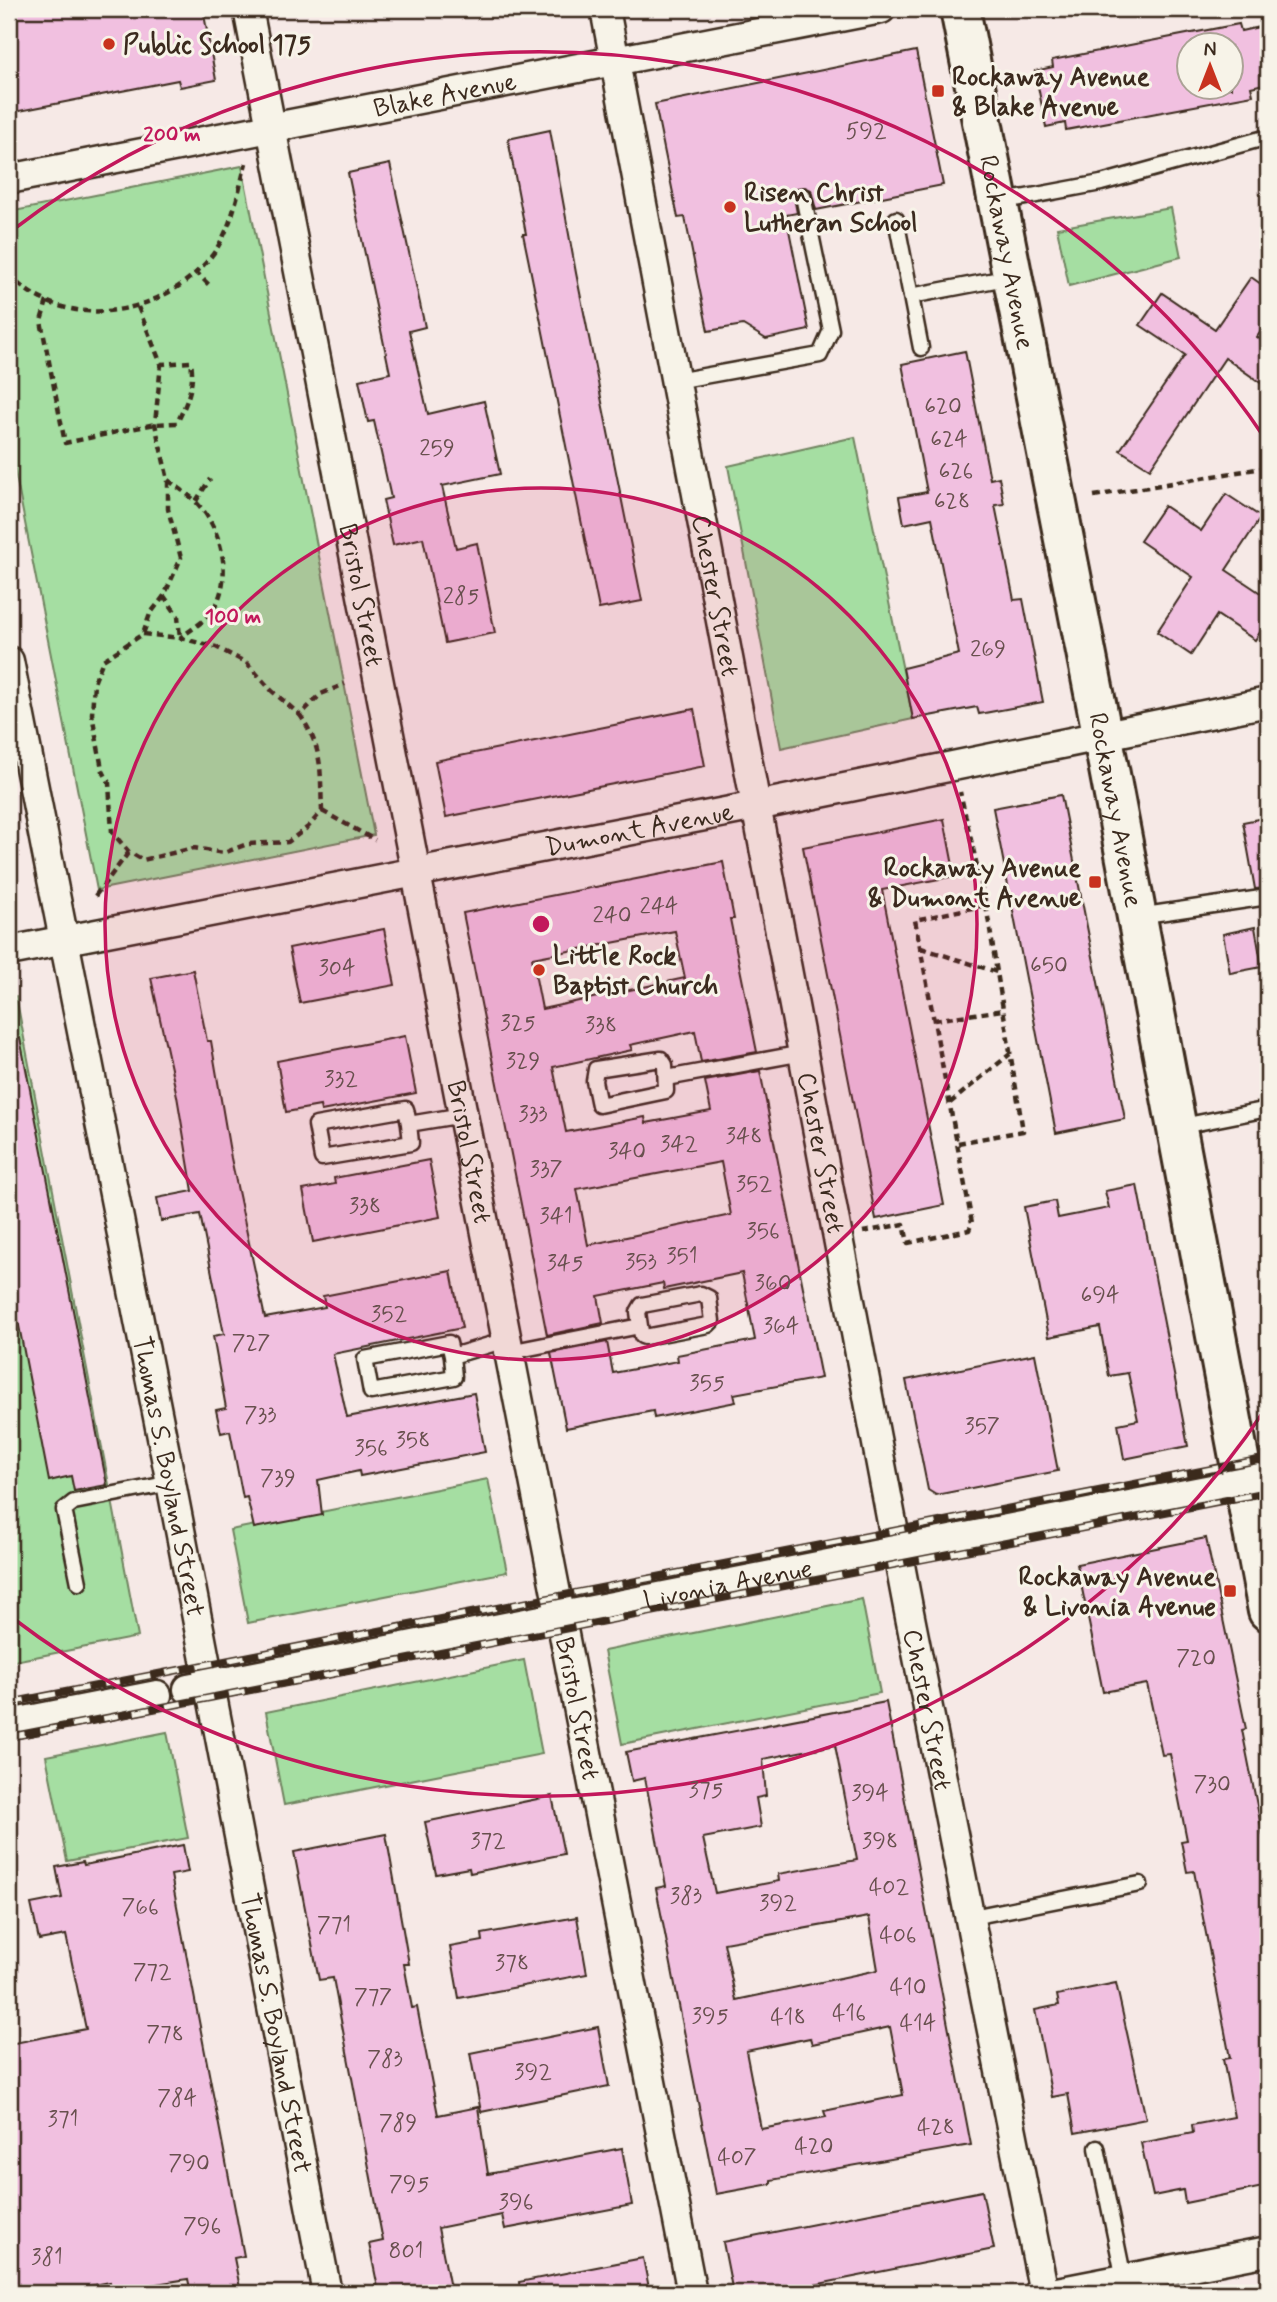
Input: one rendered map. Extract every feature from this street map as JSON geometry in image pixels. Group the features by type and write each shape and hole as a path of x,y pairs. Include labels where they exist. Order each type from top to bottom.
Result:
{"street":[{"name":"Bristol Street","path":"248,9 692,2293"},
{"name":"Chester Street","path":"605,9 898,1551 1044,2293"},
{"name":"Blake Avenue","path":"9,179 881,9"},
{"name":"Rockaway Avenue","path":"960,9 1177,1127 1256,1480 1268,1611"},
{"name":"Thomas S. Boyland Street","path":"9,661 172,1483 198,1687 327,2293"},
{"name":"Dumont Avenue","path":"9,951 756,806 1268,702"},
{"name":"Livonia Avenue","path":"198,1687 1256,1480"},
{"path":"9,1724 158,1695"},
{"path":"1052,2293 1268,2251"}],"lane":[{"path":"998,202 1101,183 1268,137"},
{"path":"676,381 820,355 831,330 803,196"},
{"path":"896,219 921,348"},
{"path":"911,296 1012,277"},
{"path":"1137,917 1268,897"},
{"path":"667,1078 803,1053"},
{"path":"661,1059 667,1078 668,1088 663,1093 599,1105 594,1074 596,1069 661,1059"},
{"path":"406,1109 408,1124 411,1143 322,1158 316,1125 406,1109"},
{"path":"1177,1127 1268,1109"},
{"path":"408,1124 463,1115"},
{"path":"701,1294 709,1298 712,1321 708,1325 645,1338 640,1326 638,1312 642,1305 701,1294"},
{"path":"452,1356 640,1326"},
{"path":"449,1343 452,1356 454,1377 371,1392 365,1359 449,1343"},
{"path":"79,1583 64,1510 74,1502 172,1483"},
{"path":"972,1917 1140,1884"},
{"path":"1097,2148 1124,2279"}],"path":[{"path":"9,275 47,301 69,309 107,312 138,307 157,300 214,253 232,215 246,163"},
{"path":"195,271 209,285"},
{"path":"47,301 41,321 65,443 155,424 177,423 190,396 193,376 191,362 161,364"},
{"path":"138,307 161,364 155,424 168,480 168,509 181,558 164,596 150,614 143,634 103,660 94,683 92,714 103,769 110,783 112,832 129,852 143,860 194,848 224,853 247,844 288,842 308,827 322,811 321,766 315,737 300,715 272,691 247,663 216,647 180,638 143,634"},
{"path":"1094,496 1268,467"},
{"path":"196,501 210,478"},
{"path":"168,480 196,501 212,524 222,551 224,585 212,612 180,638"},
{"path":"164,596 178,616 180,638"},
{"path":"300,715 321,694 345,684"},
{"path":"953,766 986,905 1023,1131 958,1143"},
{"path":"322,811 375,840"},
{"path":"95,896 129,852"},
{"path":"838,1237 904,1224 908,1242 969,1230 972,1223 915,920 986,905"},
{"path":"921,948 997,972"},
{"path":"934,1020 1003,1010"},
{"path":"950,1103 1010,1053"}],"green space":[{"path":"242,166 374,835 97,890 9,441 9,212"},
{"path":"1171,208 1181,257 1069,286 1057,228"},
{"path":"855,437 913,719 781,748 728,466"},
{"path":"16,996 138,1637 9,1662 9,997"},
{"path":"488,1479 507,1572 248,1623 230,1530"},
{"path":"862,1599 880,1693 622,1744 604,1651"},
{"path":"524,1660 542,1754 284,1805 266,1712"},
{"path":"167,1732 188,1838 67,1861 46,1756"}],"building":[{"name":"Public School 175","path":"9,9 203,9 216,80 180,87 178,80 9,113"},
{"path":"1239,24 1241,31 1259,27 1268,83 1251,87 1253,95 1246,96 1246,32 1197,32"},
{"path":"1176,36 1176,102 1216,102 1066,130 1065,123 1046,127 1035,71 1053,67 1052,60"},
{"path":"916,51 943,185 816,210 811,190 805,187 797,188 794,197 797,213 786,215 809,330 766,339 743,325 708,331 685,217 678,218 655,104"},
{"path":"550,130 642,601 599,609 523,234 526,234 508,139"},
{"path":"390,164 425,327 409,331 428,414 484,401 500,474 442,486 456,548 477,543 495,633 445,643 423,538 393,545 383,500 391,498 374,421 368,422 359,380 390,373 348,173"},
{"path":"1251,277 1268,289 1268,321 1257,337 1268,345 1268,388 1225,358 1150,469 1120,450 1185,355 1140,325 1162,293 1215,329"},
{"path":"965,351 990,479 999,477 1004,504 995,505 1014,600 1023,599 1043,702 979,714 977,707 913,719 903,668 959,654 932,518 904,524 899,497 927,492 902,364"},
{"path":"1226,494 1261,517 1226,570 1268,598 1268,620 1255,640 1217,615 1191,655 1157,632 1193,577 1140,541 1164,506 1201,531"},
{"path":"694,709 705,766 446,817 435,761"},
{"path":"1061,795 1125,1119 1056,1133 993,808"},
{"path":"1268,817 1268,888 1255,889 1243,822"},
{"path":"944,819 955,876 882,890 944,1205 876,1219 803,847"},
{"path":"723,862 734,919 730,919 757,1052 701,1062 695,1031 630,1045 632,1050 553,1067 566,1132 645,1117 646,1123 711,1111 705,1081 760,1071 821,1378 734,1394 736,1402 654,1418 653,1411 566,1428 551,1353 607,1342 613,1373 678,1361 677,1355 755,1340 742,1273 664,1289 663,1283 598,1296 603,1323 547,1335 463,913","holes":["675,931 685,978 542,1009 532,958","721,1162 731,1215 588,1245 577,1189"]},
{"path":"1255,927 1262,967 1230,973 1223,934"},
{"path":"384,929 395,985 300,1003 289,948"},
{"path":"193,970 207,1041 211,1041 231,1158 265,1318 325,1307 323,1296 451,1271 462,1328 333,1354 347,1417 474,1393 485,1452 360,1476 359,1471 318,1480 322,1515 254,1528 247,1497 243,1498 230,1431 221,1433 216,1410 226,1408 213,1336 224,1334 200,1214 161,1221 157,1198 193,1191 177,1096 151,978"},
{"path":"405,1036 416,1093 321,1111 320,1106 286,1112 277,1061"},
{"path":"20,1038 107,1485 74,1491 71,1476 49,1481 9,1274 9,1039"},
{"path":"429,1160 440,1217 313,1242 303,1190 335,1184 334,1178"},
{"path":"1137,1185 1188,1446 1124,1459 1118,1424 1138,1420 1128,1373 1109,1376 1100,1327 1049,1337 1024,1207 1055,1201 1058,1218 1109,1208 1105,1191"},
{"path":"1035,1354 1058,1471 936,1495 928,1490 906,1380"},
{"path":"1206,1538 1246,1729 1242,1730 1268,1861 1268,2186 1185,2203 1183,2190 1153,2196 1141,2143 1193,2133 1192,2125 1234,2117 1223,2059 1230,2058 1194,1871 1187,1872 1181,1841 1187,1840 1170,1754 1162,1755 1147,1684 1103,1692 1077,1564"},
{"path":"886,1702 971,2145 771,2180 771,2184 716,2194 656,1888 666,1886 645,1778 632,1781 626,1752","holes":["835,1745 857,1860 778,1874 779,1881 715,1893 703,1838 761,1827 756,1798 766,1796 763,1759","869,1917 878,1970 736,2000 724,1943","890,2027 903,2095 824,2111 826,2117 761,2129 746,2051 810,2038 812,2044"]},
{"path":"552,1796 564,1854 470,1873 469,1868 436,1874 425,1822"},
{"path":"386,1834 409,1964 404,1964 412,2008 417,2007 438,2115 478,2107 488,2174 622,2148 632,2205 505,2229 502,2215 438,2228 451,2293 379,2293 369,2244 383,2241 333,1978 319,1980 294,1852"},
{"path":"183,1845 188,1872 171,1875 244,2256 234,2258 241,2293 191,2293 188,2279 112,2291 110,2282 55,2293 9,2293 9,2044 86,2029 66,1935 39,1940 31,1904 62,1898 56,1867 83,1862 84,1865"},
{"path":"577,1917 587,1974 459,1998 450,1947 483,1941 482,1934"},
{"path":"1116,1983 1146,2119 1075,2133 1068,2094 1052,2097 1035,2010 1059,2005 1057,1995"},
{"path":"598,2027 609,2086 481,2112 470,2053"},
{"path":"982,2191 994,2249 804,2287 764,2293 733,2293 723,2242"},
{"path":"643,2258 650,2293 520,2293 519,2282"}],"railway":[{"path":"9,1703 1268,1458"},
{"path":"9,1737 1268,1492"}],"place":[{"name":"Public School 175","path":"109,44"},
{"name":"Rockaway Avenue & Blake Avenue","path":"938,91"},
{"name":"Risen Christ Lutheran School","path":"730,207"},
{"name":"Rockaway Avenue & Dumont Avenue","path":"1095,882"},
{"name":"Little Rock Baptist Church","path":"539,970"},
{"name":"Rockaway Avenue & Livonia Avenue","path":"1230,1591"}]}
